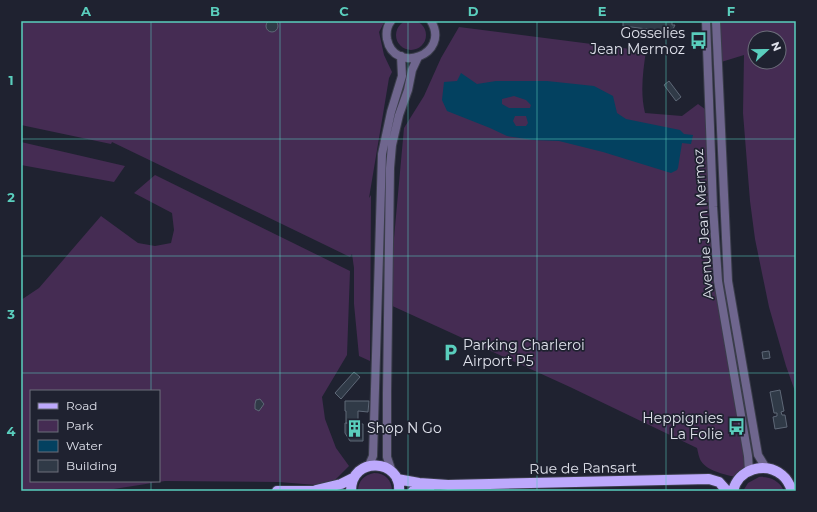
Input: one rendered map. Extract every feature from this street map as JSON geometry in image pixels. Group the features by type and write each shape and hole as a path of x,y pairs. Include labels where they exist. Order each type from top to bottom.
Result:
{"main road":[{"path":"277,491 319,490 341,484 353,478 362,469 369,465"},
{"name":"Rue de Ransart","path":"369,465 386,467 395,476 419,483 448,485 708,479 719,482 740,478"},
{"path":"733,491 740,478 749,471 757,468 766,468 775,470 783,475 789,483 792,491"},
{"path":"395,476 399,491"},
{"path":"351,491 353,478"},
{"path":"719,482 728,491"},
{"name":"Rue de Ransart","path":"413,491 448,485"}],"street":[{"path":"391,21 387,30 388,42 391,48 401,56 407,58 418,57 428,51 434,42 435,31 431,21"},
{"name":"Avenue Jean Mermoz","path":"706,21 713,207 718,281 748,456 749,471"},
{"name":"Avenue Jean Mermoz","path":"716,21 728,281 758,455 766,468"},
{"path":"369,465 373,456 382,154 391,112 402,76 401,56"},
{"path":"395,476 387,457 390,168 392,145 399,115 408,90 412,70 418,57"}],"green space":[{"path":"411,20 422,24 426,35 422,46 411,50 400,46 396,35 400,24"},
{"path":"21,21 385,21 379,32 384,55 392,72 389,78 369,198 371,195 370,361 359,356 354,304 354,268 352,254 350,257 112,142 111,144 21,125"},
{"path":"717,21 796,21 794,127 796,163 796,394 786,366 769,307 755,239 750,201 743,113 744,55 718,63"},
{"path":"459,27 646,51 642,90 645,113 682,116 698,104 709,112 718,281 748,456 740,478 708,468 701,461 697,448 570,387 388,304 404,128 424,96 441,58"},
{"path":"21,142 125,166 114,182 21,165"},
{"path":"155,175 350,271 347,355 322,397 325,419 336,448 349,466 329,486 279,482 160,482 160,390 30,390 30,482 159,482 101,491 21,491 21,300 39,288 101,216 138,243 155,246 171,243 174,230 172,213 134,193"},
{"path":"374,473 381,474 389,480 392,491 358,491 360,481 367,475"},
{"path":"759,477 767,477 774,480 780,484 784,491 743,491 748,483"}],"water":[{"path":"461,73 477,84 496,81 547,81 594,86 613,96 617,113 626,119 680,130 684,134 693,135 691,144 682,143 678,168 671,173 603,152 559,141 533,140 507,136 447,111 442,100 444,82 457,81","holes":["514,96 526,100 531,105 530,108 509,108 502,104 502,99","515,116 526,116 528,123 526,126 516,126 513,121"]}],"building":[{"path":"272,20 276,22 278,26 276,30 272,32 268,30 266,26 268,22"},
{"path":"623,21 672,21 672,25 675,25 672,31 659,30 659,32 623,26"},
{"path":"669,81 681,97 676,101 664,85"},
{"path":"769,351 770,358 763,359 762,352"},
{"path":"354,372 360,377 341,399 335,393"},
{"path":"780,390 784,411 781,412 782,415 785,415 787,427 775,429 773,417 777,416 777,413 774,413 770,392"},
{"path":"260,399 264,404 259,411 255,409 255,404 256,400"},
{"path":"345,401 369,401 368,412 358,411 358,423 346,423"},
{"name":"Shop N Go","path":"345,423 363,424 363,441 350,441 345,433"}],"place":[{"name":"Gosselies Jean Mermoz","path":"698,41"},
{"name":"Parking Charleroi Airport P5","path":"450,353"},
{"name":"Heppignies La Folie","path":"736,426"},
{"name":"Shop N Go","path":"354,428"}]}
